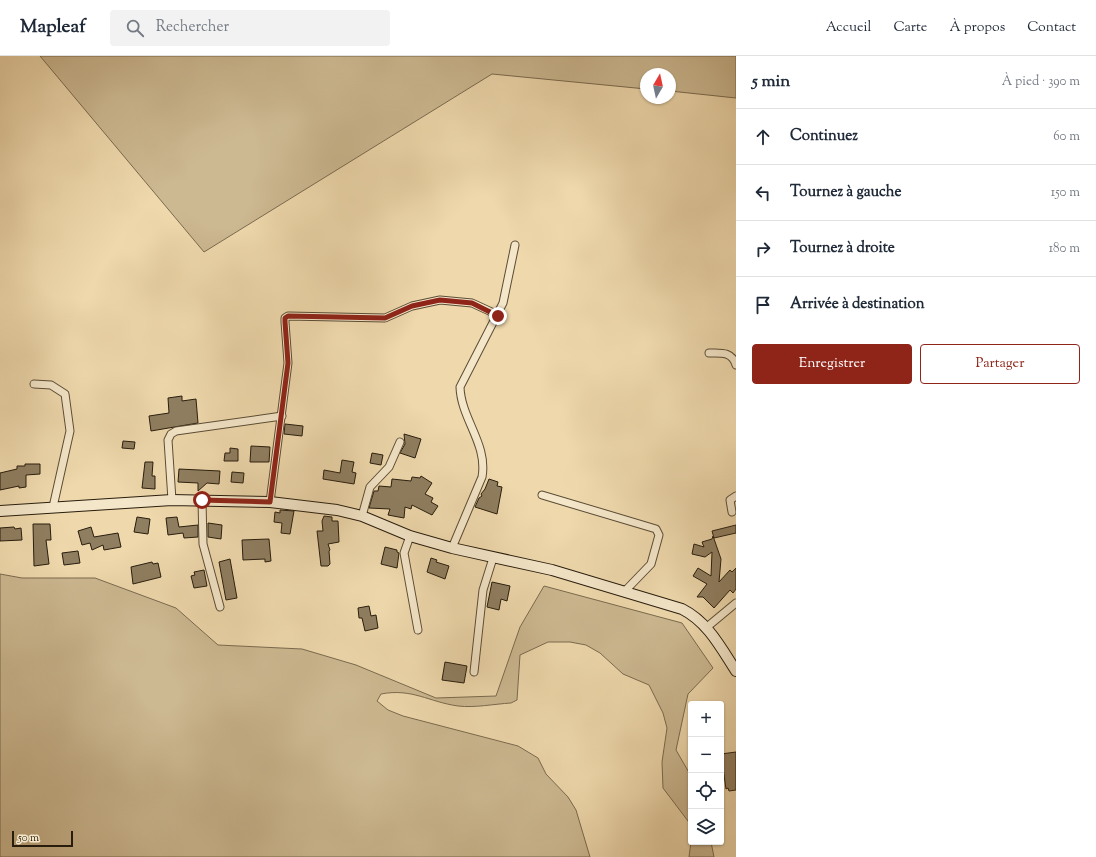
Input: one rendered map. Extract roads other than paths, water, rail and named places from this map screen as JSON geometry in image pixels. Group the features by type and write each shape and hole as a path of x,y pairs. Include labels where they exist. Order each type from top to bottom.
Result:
{"main road":[{"path":"0,511 172,500 270,502 337,510 362,516 410,536 493,558 552,570 682,609 691,613 708,627 736,671"}],"street":[{"path":"452,548 482,477 483,469 480,448 462,401 460,387 498,316 503,303 515,245"},
{"path":"270,502 282,416 288,356 285,318 288,316 385,318 412,306 440,300 472,303 498,316"},
{"path":"708,353 726,353 731,356 736,365"},
{"path":"34,384 51,385 65,394 70,420 68,442 53,507"},
{"path":"172,500 168,440 171,434 176,431 282,416"},
{"path":"362,516 370,487 389,467 400,442"},
{"path":"542,495 656,529 659,535 651,564 626,591"},
{"path":"732,512 730,500 736,496"},
{"path":"202,500 203,544 220,607"},
{"path":"410,536 404,553 418,630"},
{"path":"474,672 483,590 493,558"},
{"path":"708,627 736,603"}]}
